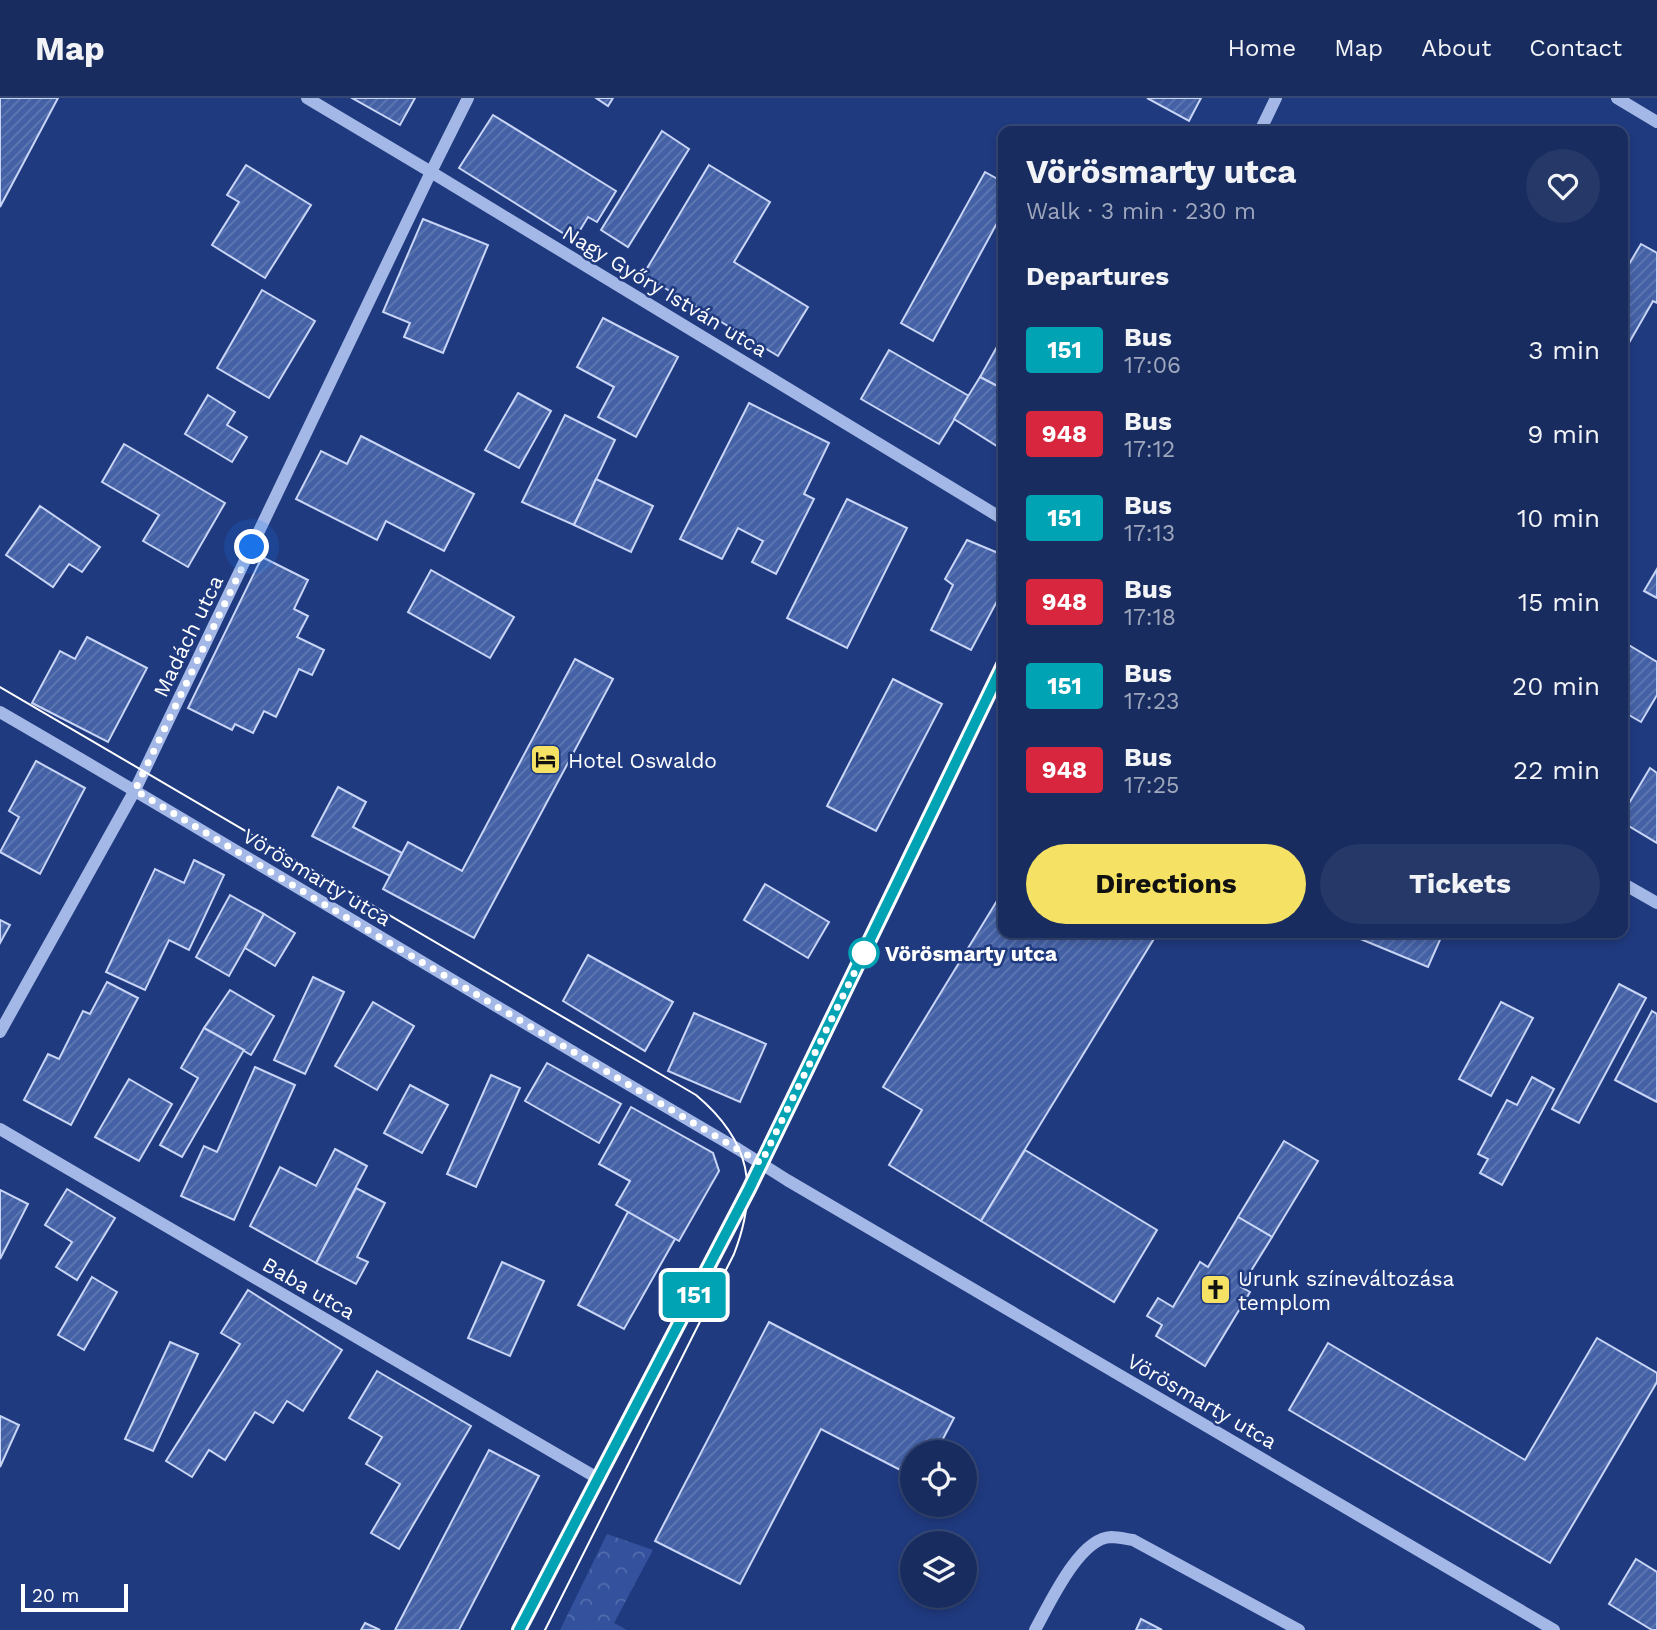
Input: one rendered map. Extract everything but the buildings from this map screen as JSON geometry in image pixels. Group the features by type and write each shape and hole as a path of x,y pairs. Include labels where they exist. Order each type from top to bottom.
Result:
{"street":[{"name":"Nagy Győry István utca","path":"307,98 998,516"},
{"name":"Madách utca","path":"0,1032 135,790 468,98"},
{"path":"1262,126 1276,98"},
{"path":"1617,98 1657,122"},
{"path":"519,1630 761,1163 998,676"},
{"name":"Vörösmarty utca","path":"0,712 787,1180 1554,1630"},
{"path":"1628,886 1657,903"},
{"name":"Baba utca","path":"0,1129 598,1479"},
{"path":"1035,1630 1062,1579 1091,1544 1109,1537 1133,1540 1299,1630"}],"green space":[{"path":"607,1534 653,1550 614,1623 627,1630 560,1630"}],"tram line":[{"path":"0,687 696,1095 729,1130 739,1148 747,1187 742,1230 734,1254 545,1630"}],"bus line":[{"name":"151","path":"519,1630 749,1189 998,675"}],"place":[{"name":"Hotel Oswaldo","path":"545,760"},
{"name":"Vörösmarty utca","path":"864,953"},
{"name":"Urunk színeváltozása templom","path":"1215,1290"}],"route":[{"path":"252,547 135,790 761,1163 864,953"}]}
